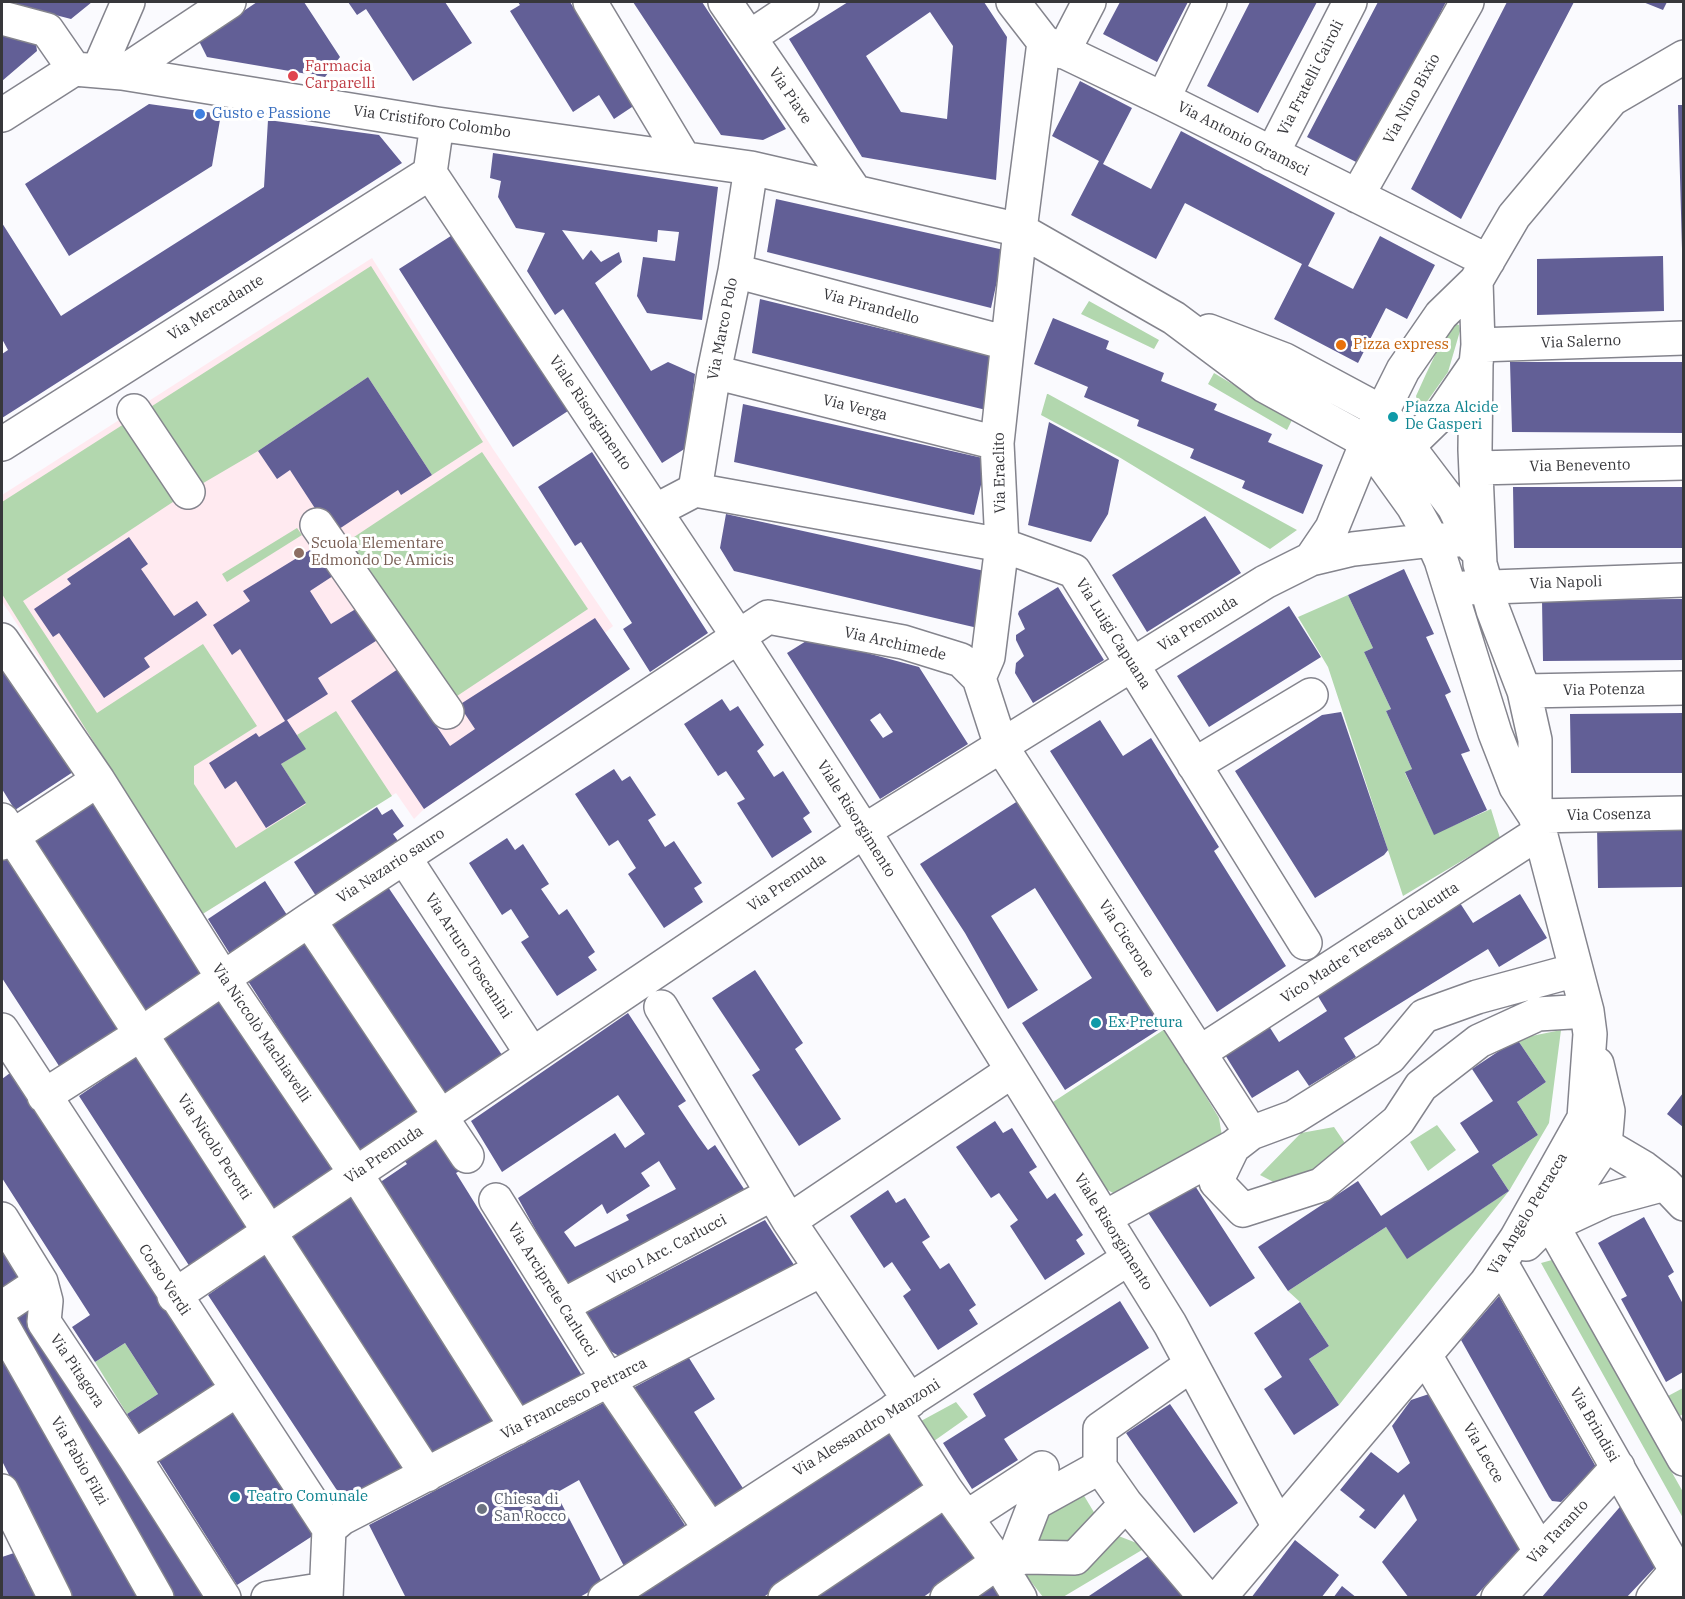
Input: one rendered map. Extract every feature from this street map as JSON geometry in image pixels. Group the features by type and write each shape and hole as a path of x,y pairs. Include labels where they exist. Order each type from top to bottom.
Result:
{"street":[{"path":"98,71 128,2"},
{"path":"2,115 98,71 229,2"},
{"path":"590,2 683,157"},
{"name":"Via Piave","path":"724,2 854,190"},
{"path":"750,37 802,2"},
{"name":"Via Antonio Gramsci","path":"1013,2 1053,47 1357,196 1482,271"},
{"path":"1053,47 1089,2"},
{"path":"1163,99 1210,2"},
{"name":"Via Fratelli Cairoli","path":"1272,154 1350,2"},
{"name":"Via Nino Bixio","path":"1357,196 1467,2"},
{"path":"2,18 47,30 98,71"},
{"name":"Via Eraclito","path":"979,678 988,657 1002,545 997,443 1020,230 1053,47"},
{"path":"1311,559 1332,528 1367,442 1403,370 1441,315 1482,271 1514,216 1612,99 1683,57"},
{"name":"Via Cristiforo Colombo","path":"98,71 437,124 683,157 751,168 854,190 1020,230 1174,318"},
{"path":"429,173 437,124"},
{"name":"Via Marco Polo","path":"695,489 714,372 735,271 751,168"},
{"name":"Via Mercadante","path":"2,444 429,173"},
{"name":"Viale Risorgimento","path":"429,173 738,636 864,831 1170,1324 1280,1527"},
{"name":"Via Pirandello","path":"735,271 1007,343"},
{"path":"1478,561 1477,355 1482,271"},
{"path":"1174,318 1265,386 1367,442 1407,446 1443,412 1477,355"},
{"path":"1174,318 1285,360 1382,412 1454,507 1478,561 1524,691 1535,740 1538,824"},
{"name":"Via Salerno","path":"1477,355 1683,338"},
{"name":"Via Verga","path":"714,372 997,443"},
{"path":"134,411 188,492"},
{"path":"1367,442 1413,506 1441,560 1495,733 1516,787 1538,824"},
{"name":"Via Benevento","path":"1476,468 1683,463"},
{"path":"655,512 695,489"},
{"name":"Via Luigi Capuana","path":"695,489 1002,545 1074,571 1305,943"},
{"path":"317,525 447,712"},
{"name":"Via Premuda","path":"174,1296 864,831 1265,582 1311,559 1353,549 1432,540 1478,561"},
{"name":"Via Napoli","path":"1449,590 1478,561 1683,580"},
{"name":"Via Archimede","path":"738,636 768,617 903,642 962,660 979,678"},
{"name":"Via Nazario sauro","path":"44,1096 141,1034 738,636"},
{"name":"Via Niccolò Machiavelli","path":"2,640 98,780 223,978 356,1174 517,1428"},
{"path":"979,678 1000,746"},
{"name":"Via Potenza","path":"1524,691 1683,688"},
{"path":"1194,765 1311,695"},
{"name":"Via Cicerone","path":"1000,746 1199,1053 1242,1140"},
{"path":"5,833 98,780"},
{"name":"Via Cosenza","path":"1538,824 1683,813"},
{"name":"Via Angelo Petracca","path":"1220,1598 1495,1275 1584,1118 1588,1022 1538,824"},
{"name":"Vico Madre Teresa di Calcutta","path":"1199,1053 1538,824"},
{"name":"Via Nicolò Perotti","path":"5,833 141,1034 428,1475"},
{"name":"Via Arturo Toscanini","path":"404,857 532,1054"},
{"path":"309,920 467,1156"},
{"path":"1104,1218 1242,1140 1294,1117 1390,1057 1424,1017 1477,997 1576,970"},
{"path":"661,1007 772,1194 822,1270 902,1406 946,1490 1006,1561 1020,1598"},
{"path":"1242,1140 1216,1182 1243,1210 1322,1185 1398,1121 1421,1086 1479,1041 1538,1014 1588,1022 1608,1111 1605,1145 1565,1205 1545,1228 1495,1275"},
{"name":"Corso Verdi","path":"7,1050 44,1096 329,1529"},
{"path":"789,1221 1012,1071"},
{"path":"1584,1118 1605,1145 1664,1185"},
{"path":"1545,1228 1606,1200 1664,1185"},
{"name":"Vico I Arc. Carlucci","path":"562,1306 772,1194"},
{"name":"Via Arciprete Carlucci","path":"496,1200 609,1381 710,1528"},
{"name":"Via Pitagora","path":"2,1219 41,1282 46,1301 44,1322 224,1598"},
{"path":"1545,1228 1683,1459"},
{"name":"Via Alessandro Manzoni","path":"605,1598 1129,1258"},
{"name":"Via Francesco Petrarca","path":"329,1529 342,1518 822,1270"},
{"name":"Via Brindisi","path":"1495,1275 1618,1467 1681,1574"},
{"path":"2,1308 41,1282"},
{"name":"Via Fabio Filzi","path":"2,1325 157,1598"},
{"name":"Via Lecce","path":"1425,1355 1540,1551"},
{"path":"1191,1365 1100,1429 1100,1467 1126,1504 1206,1598"},
{"path":"134,1457 237,1390"},
{"path":"1006,1561 1035,1503 1100,1467"},
{"name":"Via Taranto","path":"1498,1598 1618,1467"},
{"path":"967,1517 1041,1468"},
{"path":"785,1598 946,1490"},
{"path":"2,1491 10,1528 55,1598"},
{"path":"947,1598 1006,1561 1026,1557 1075,1558 1126,1504"},
{"path":"268,1598 326,1593 329,1529"},
{"path":"1653,1598 1681,1574"}],"shaded area":[{"path":"372,258 493,449 613,626 605,633 630,669 424,809 414,819 396,793 201,915 129,797 2,601 2,495"}],"green space":[{"path":"371,266 483,442 432,475 368,377 258,451 188,492 23,601 97,713 203,644 257,726 194,766 194,784 236,848 306,804 281,764 305,749 297,735 336,711 392,796 201,915 2,594 2,502"},
{"path":"1089,301 1159,340 1154,349 1081,314"},
{"path":"1454,323 1459,325 1460,331 1448,372 1426,403 1418,404 1416,396 1449,326"},
{"path":"1214,373 1292,420 1287,430 1208,384"},
{"path":"1047,394 1297,530 1270,549 1119,457 1041,415"},
{"path":"482,452 588,609 448,702 342,545"},
{"path":"297,528 302,535 227,582 222,574"},
{"path":"1348,595 1373,648 1364,652 1391,709 1386,711 1412,769 1405,773 1434,834 1491,809 1500,838 1403,896 1328,667 1298,617"},
{"path":"1165,1029 1219,1118 1222,1136 1121,1195 1113,1193 1106,1189 1053,1102"},
{"path":"1561,1030 1549,1123 1509,1191 1492,1165 1538,1135 1517,1102 1546,1082 1517,1039"},
{"path":"1437,1125 1456,1150 1428,1171 1410,1142"},
{"path":"1334,1127 1351,1152 1319,1179 1297,1175 1285,1188 1260,1175 1301,1133"},
{"path":"1509,1191 1339,1405 1309,1359 1329,1346 1300,1302 1288,1291 1386,1227 1407,1258"},
{"path":"1552,1260 1683,1492 1683,1518 1541,1263"},
{"path":"125,1343 158,1394 127,1414 95,1362"},
{"path":"1683,1388 1683,1414 1680,1416 1668,1396"},
{"path":"956,1402 968,1417 934,1441 921,1421"},
{"path":"1083,1494 1098,1519 1070,1544 1033,1539 1051,1508"},
{"path":"1116,1535 1147,1547 1063,1597 1043,1597 1021,1569"}],"building":[{"path":"5,2 92,2 71,19"},
{"path":"257,2 304,2 340,57 325,77 207,57 199,41"},
{"path":"348,2 445,2 472,43 413,81 366,9 357,15"},
{"path":"518,2 570,2 635,105 614,119 599,95 573,112 510,11 520,5"},
{"path":"633,2 702,2 786,129 763,140 721,135"},
{"path":"848,2 984,2 1007,37 996,180 862,157 789,39","holes":["930,12 953,46 947,119 901,112 866,56"]},
{"path":"1120,2 1188,2 1157,62 1103,34"},
{"path":"1250,2 1317,2 1258,113 1207,86"},
{"path":"1378,2 1446,2 1362,165 1307,137"},
{"path":"1507,2 1574,2 1461,219 1411,189"},
{"path":"1643,2 1667,2 1663,10"},
{"path":"2,34 36,44 37,51 2,81"},
{"path":"1080,81 1132,108 1103,164 1151,189 1181,131 1335,213 1308,266 1353,289 1380,236 1435,265 1407,319 1386,308 1358,363 1274,319 1302,264 1185,203 1156,259 1071,215 1099,161 1052,136"},
{"path":"149,104 221,114 212,166 69,256 25,184"},
{"path":"1678,105 1683,105 1683,249 1682,249"},
{"path":"268,120 379,135 402,163 2,418 2,354 8,350 2,339 2,223 61,316 264,187"},
{"path":"493,153 718,187 702,320 647,313 637,296 643,257 675,261 679,232 658,230 657,242 562,230 583,260 591,250 601,262 619,252 622,262 595,283 651,371 668,362 695,374 686,448 662,463 563,309 555,315 527,271 545,233 516,228 498,197 501,181 490,178"},
{"path":"776,199 1004,250 991,308 767,252"},
{"path":"454,234 568,411 513,447 399,269"},
{"path":"1663,256 1664,311 1537,315 1537,259"},
{"path":"760,299 993,356 986,387 992,389 986,410 752,353"},
{"path":"1053,318 1109,341 1106,349 1164,373 1161,381 1217,404 1214,410 1272,434 1268,442 1323,465 1303,514 1242,488 1245,481 1190,458 1194,449 1137,426 1139,420 1084,397 1088,387 1034,364"},
{"path":"1510,362 1683,362 1683,433 1512,432"},
{"path":"368,377 432,475 401,495 398,490 333,533 290,470 277,479 258,451"},
{"path":"743,404 987,459 974,515 734,462"},
{"path":"1049,422 1119,460 1108,514 1091,542 1028,525"},
{"path":"592,452 708,633 650,672 623,629 632,623 581,542 575,546 538,487"},
{"path":"1513,487 1683,487 1683,548 1514,548"},
{"path":"726,514 989,572 982,629 734,571 720,548"},
{"path":"1205,516 1241,573 1147,632 1112,575"},
{"path":"129,537 148,564 141,569 174,616 197,601 207,615 144,658 150,667 104,698 59,633 53,637 34,609 71,584 67,579"},
{"path":"318,545 336,574 310,591 331,624 359,607 379,639 318,678 328,694 287,720 306,749 281,764 306,803 266,828 236,781 225,789 209,763 256,733 259,737 285,721 240,649 232,655 213,625 250,601 243,591"},
{"path":"1404,569 1434,634 1426,637 1451,692 1445,695 1470,751 1461,754 1487,810 1434,835 1405,772 1412,769 1386,711 1391,709 1364,652 1373,648 1348,595"},
{"path":"1058,587 1104,660 1033,703 1015,673 1016,663 1024,656 1016,640 1016,635 1025,629 1018,614 1019,611"},
{"path":"1683,599 1683,660 1543,661 1542,600"},
{"path":"1289,606 1321,657 1209,727 1177,676"},
{"path":"595,618 630,669 424,809 351,701 398,669 450,746 475,729 459,705"},
{"path":"811,638 919,667 968,744 880,799 787,653","holes":["880,713 893,732 883,738 870,720"]},
{"path":"2,662 73,772 15,810 2,789"},
{"path":"722,699 730,711 738,706 764,745 757,751 774,777 783,771 810,813 803,818 812,832 772,858 737,803 745,799 726,771 718,776 684,724"},
{"path":"1341,712 1388,850 1384,855 1315,898 1235,771 1322,715"},
{"path":"1683,713 1683,773 1571,773 1570,714"},
{"path":"1100,720 1123,756 1151,738 1219,847 1214,851 1286,966 1217,1012 1050,751"},
{"path":"614,769 622,781 630,776 656,815 648,820 665,847 674,841 702,883 694,888 703,902 664,928 628,874 636,868 618,840 609,846 575,794"},
{"path":"1024,797 1169,1023 1065,1090 1022,1023 1092,978 1035,888 991,916 1038,990 1008,1009 965,933 920,864"},
{"path":"91,800 203,972 145,1012 33,837"},
{"path":"377,807 382,815 392,809 404,826 393,834 398,841 316,896 294,862"},
{"path":"1597,826 1683,826 1683,887 1598,888"},
{"path":"507,838 515,850 523,844 549,884 541,889 559,915 567,909 595,952 588,957 597,970 557,996 521,942 529,937 511,909 502,915 469,863"},
{"path":"5,855 118,1030 61,1069 2,978 2,858"},
{"path":"265,881 287,915 230,954 208,919"},
{"path":"388,887 502,1055 445,1093 331,924"},
{"path":"1520,894 1547,938 1499,967 1488,949 1344,1038 1356,1057 1309,1086 1298,1070 1252,1098 1222,1050 1267,1023 1279,1042 1327,1011 1316,993 1460,903 1473,923"},
{"path":"305,942 418,1112 358,1152 248,981"},
{"path":"755,970 803,1043 795,1049 841,1119 799,1146 752,1075 760,1070 712,998"},
{"path":"221,999 332,1170 273,1210 163,1039"},
{"path":"628,1013 686,1101 678,1106 708,1150 715,1145 748,1195 570,1292 518,1198 615,1133 625,1148 645,1134 618,1095 502,1172 471,1121","holes":["659,1161 676,1189 626,1215 629,1220 575,1247 564,1232 602,1204 607,1214 650,1186 641,1173"]},
{"path":"1517,1039 1546,1082 1517,1102 1538,1135 1492,1165 1509,1191 1407,1259 1386,1227 1288,1291 1258,1247 1358,1181 1381,1216 1479,1152 1460,1123 1493,1101 1472,1069"},
{"path":"136,1057 247,1227 190,1267 79,1096"},
{"path":"14,1070 218,1387 141,1437 127,1414 158,1394 125,1343 95,1362 72,1327 90,1315 2,1178 2,1079"},
{"path":"1683,1093 1683,1127 1667,1114"},
{"path":"995,1121 1003,1133 1012,1128 1037,1167 1029,1172 1047,1199 1055,1193 1083,1235 1076,1240 1085,1254 1045,1280 1010,1226 1018,1220 999,1193 991,1198 956,1147"},
{"path":"440,1132 463,1169 456,1173 586,1382 527,1413 379,1183 407,1164 401,1156"},
{"path":"1188,1175 1255,1278 1210,1307 1143,1205"},
{"path":"888,1190 896,1203 905,1198 930,1237 922,1242 940,1269 949,1263 976,1305 969,1310 978,1324 938,1350 903,1296 911,1290 892,1262 884,1268 850,1216"},
{"path":"350,1197 498,1426 435,1458 291,1237"},
{"path":"1644,1217 1674,1272 1668,1276 1683,1304 1683,1372 1666,1382 1621,1299 1627,1296 1598,1243"},
{"path":"765,1220 796,1268 624,1359 607,1349 584,1314"},
{"path":"2,1240 23,1273 2,1288"},
{"path":"265,1255 408,1473 346,1504 208,1295"},
{"path":"1499,1296 1596,1467 1561,1502 1552,1501 1549,1497 1461,1340"},
{"path":"1120,1301 1149,1348 1004,1439 1018,1460 972,1489 943,1443 986,1416 973,1394"},
{"path":"1300,1302 1329,1346 1309,1359 1339,1405 1294,1435 1264,1389 1282,1377 1254,1333"},
{"path":"25,1307 212,1598 171,1598 7,1318"},
{"path":"2,1356 143,1598 71,1598 2,1461"},
{"path":"689,1358 715,1399 694,1412 746,1493 715,1512 633,1388"},
{"path":"1432,1393 1520,1548 1474,1598 1409,1598 1382,1562 1417,1520 1404,1494 1375,1529 1359,1517 1365,1510 1340,1490 1371,1452 1398,1473 1410,1463 1392,1426 1411,1400"},
{"path":"605,1402 688,1530 626,1570 579,1480 556,1493 603,1584 578,1598 406,1598 369,1525"},
{"path":"1170,1404 1238,1503 1194,1533 1126,1433"},
{"name":"Teatro Comunale","path":"232,1409 314,1535 237,1585 157,1458"},
{"path":"891,1427 930,1485 762,1598 632,1598"},
{"path":"1625,1501 1659,1563 1626,1598 1541,1598"},
{"path":"945,1506 980,1557 922,1598 807,1598"},
{"path":"1295,1540 1339,1575 1321,1598 1251,1598"},
{"path":"1156,1551 1186,1598 1086,1598"},
{"path":"17,1552 26,1580 32,1578 39,1598 2,1598 2,1557"},
{"path":"995,1580 1007,1598 970,1598"},
{"path":"1342,1586 1357,1598 1333,1598"}],"place":[{"name":"Farmacia Carparelli","path":"293,76"},
{"name":"Gusto e Passione","path":"200,114"},
{"name":"Pizza express","path":"1341,345"},
{"name":"Piazza Alcide De Gasperi","path":"1393,417"},
{"name":"Scuola Elementare Edmondo De Amicis","path":"299,553"},
{"name":"Ex Pretura","path":"1096,1023"},
{"name":"Teatro Comunale","path":"235,1497"},
{"name":"Chiesa di San Rocco","path":"482,1509"}]}
